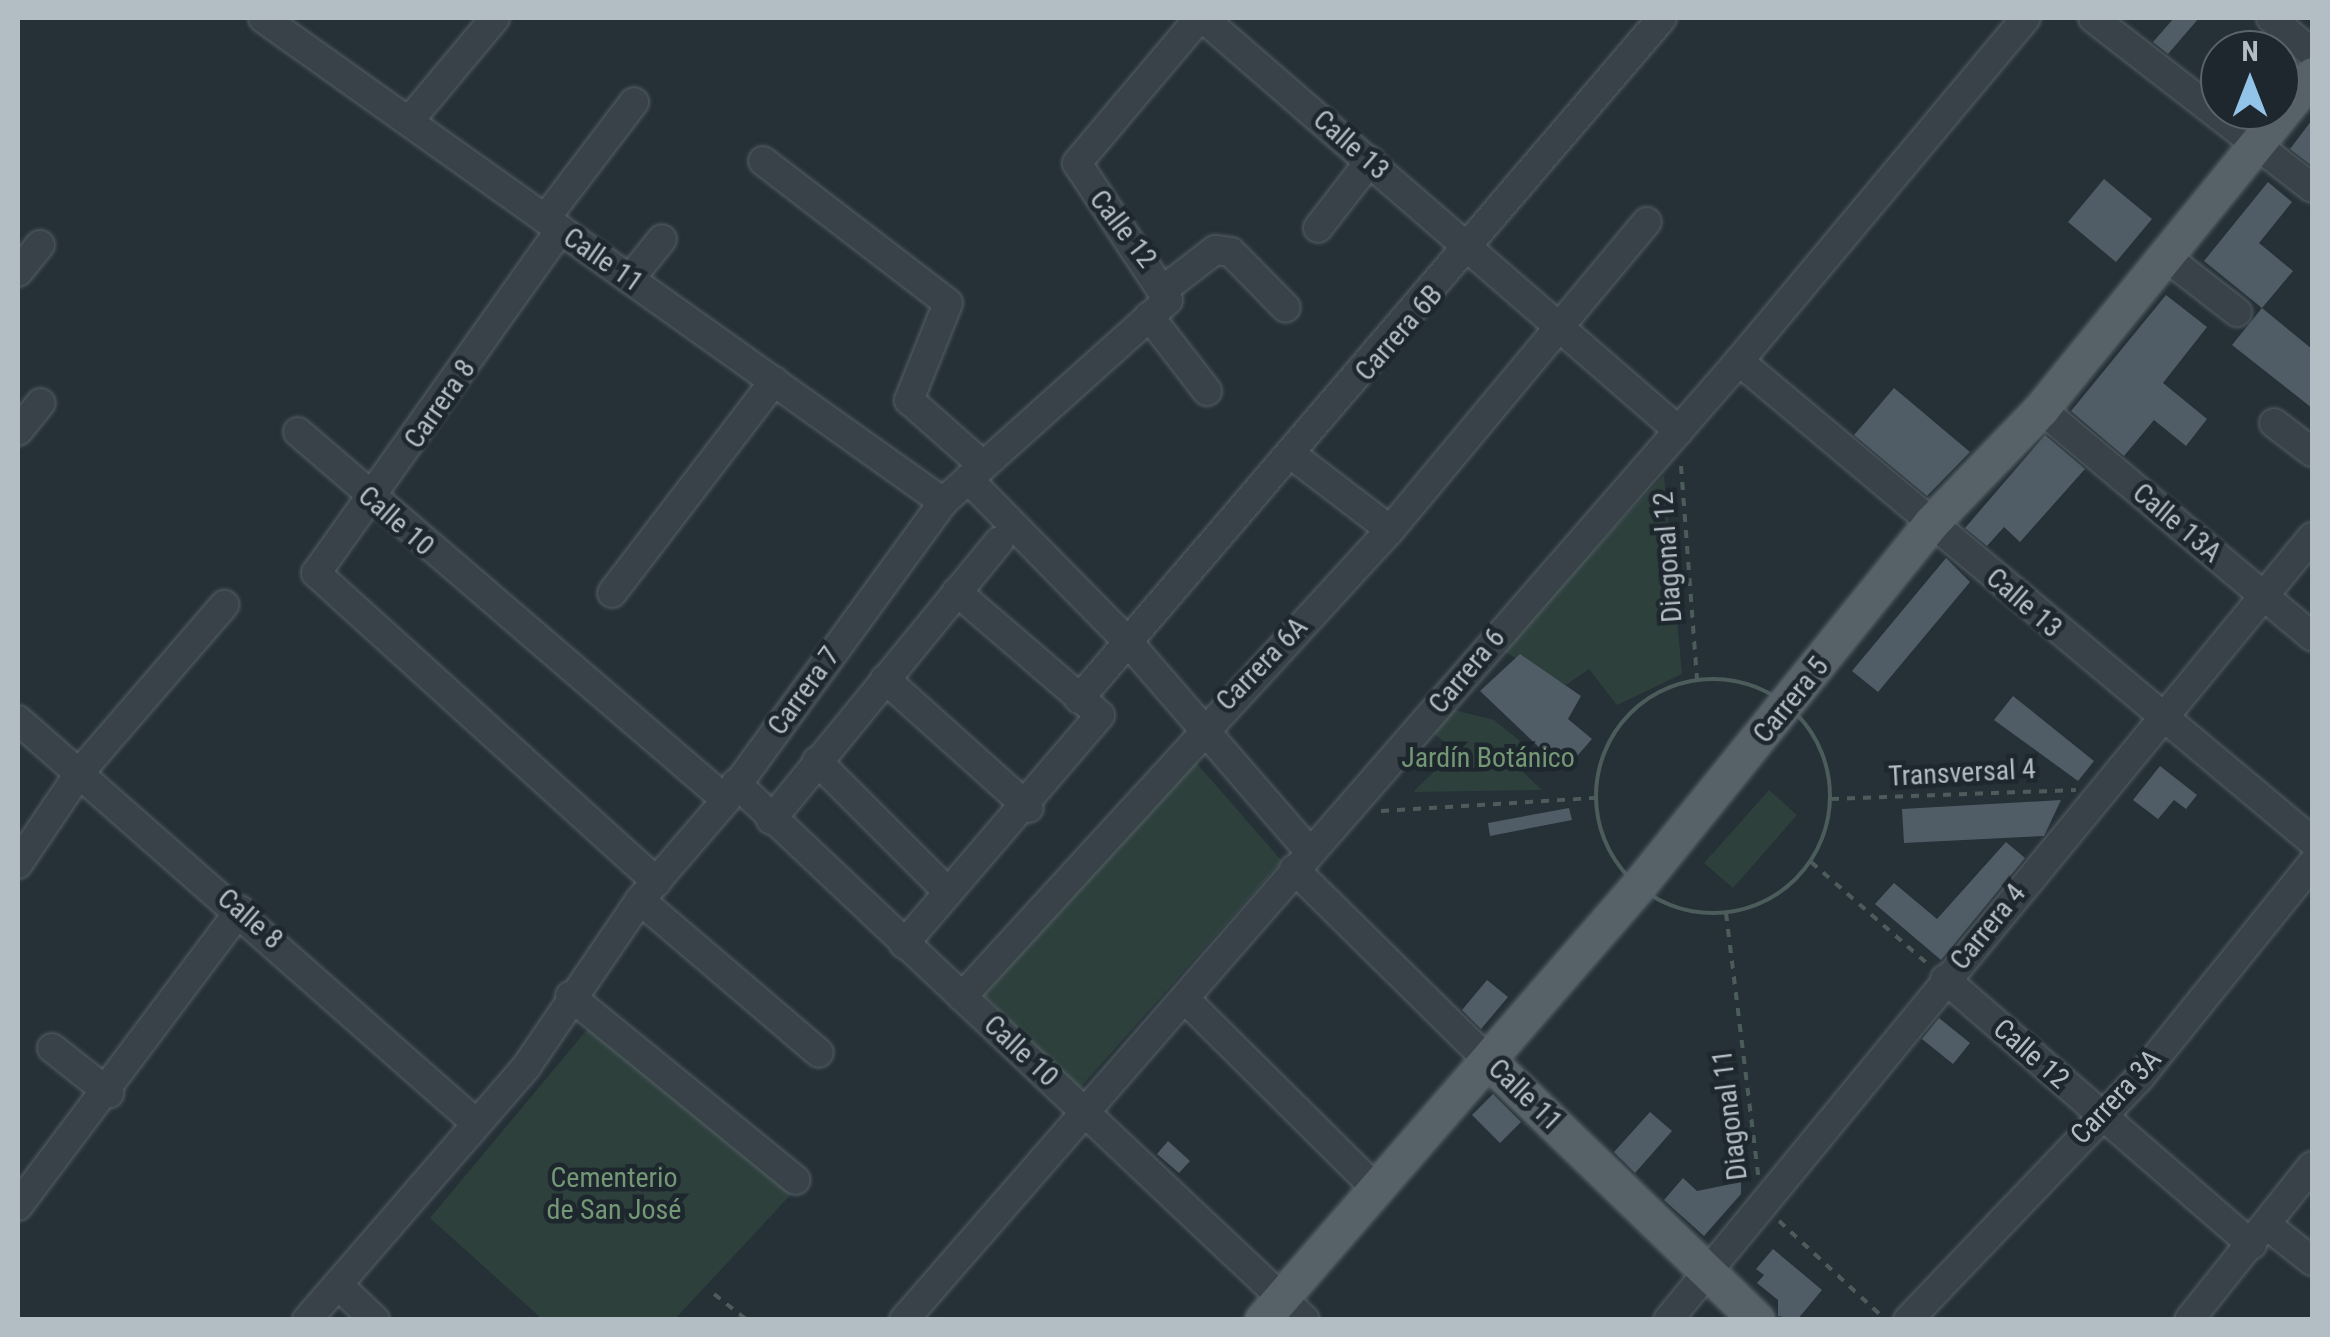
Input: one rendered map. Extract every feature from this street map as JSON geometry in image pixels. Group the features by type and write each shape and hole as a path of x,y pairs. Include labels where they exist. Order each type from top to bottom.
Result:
{"main road":[{"name":"Carrera 5","path":"1283,1312 1374,1188 1490,1062 1931,523 2041,410 2257,147 2312,74"},
{"name":"Calle 11","path":"1490,1062 1757,1320"}],"street":[{"name":"Calle 11","path":"263,18 943,502"},
{"path":"409,121 495,18"},
{"name":"Calle 13","path":"1201,18 1472,248 1679,431"},
{"name":"Calle 12","path":"1168,291 1077,164 1201,18"},
{"name":"Carrera 6B","path":"1080,698 1472,248 1662,18"},
{"name":"Carrera 6","path":"904,1320 1085,1110 1187,1001 1301,860 1679,431 2026,18"},
{"path":"2093,18 2312,188"},
{"path":"2270,18 2312,52"},
{"name":"Carrera 8","path":"634,102 372,502 316,574 648,891"},
{"name":"Calle 11","path":"763,161 948,304 909,400 1201,727 1301,860 1490,1062"},
{"path":"1318,228 1370,161"},
{"name":"Carrera 6A","path":"962,998 1201,727 1390,530 1647,222"},
{"path":"630,279 662,240"},
{"path":"18,272 40,245"},
{"name":"Carrera 7","path":"307,1320 477,1124 648,891 731,792 943,502 973,470 1149,316 1168,291 1215,250 1230,252 1286,308"},
{"path":"2166,258 2236,312"},
{"path":"1149,316 1207,391"},
{"name":"Calle 13","path":"1739,361 2158,719 2312,841"},
{"path":"612,593 774,381"},
{"path":"18,431 42,403"},
{"name":"Calle 13A","path":"2041,410 2312,636"},
{"path":"2274,424 2312,452"},
{"name":"Calle 10","path":"298,432 372,502 731,792 772,820 1085,1110 1283,1312"},
{"path":"1292,455 1390,530"},
{"name":"Carrera 4","path":"1668,1320 2158,719 2312,537"},
{"path":"772,820 999,541"},
{"path":"904,944 1029,808 1100,715 957,592"},
{"path":"18,864 80,772 224,606"},
{"path":"884,680 1029,808"},
{"name":"Calle 8","path":"18,722 240,910 477,1124"},
{"path":"817,760 948,892"},
{"name":"Carrera 3A","path":"1908,1320 2100,1114 2312,864"},
{"path":"648,891 819,1053"},
{"path":"18,1206 110,1093 240,910"},
{"name":"Calle 12","path":"1945,979 2100,1114 2260,1235 2312,1261"},
{"path":"570,996 796,1180"},
{"path":"1187,1001 1374,1188"},
{"path":"52,1048 110,1093"},
{"path":"2189,1320 2312,1166"},
{"path":"338,1285 375,1320"}],"path":[{"name":"Diagonal 12","path":"1679,431 1697,681"},
{"name":"Transversal 4","path":"1831,799 2071,788 2094,798"},
{"path":"1346,813 1596,798"},
{"path":"1811,862 1945,979"},
{"name":"Diagonal 11","path":"1726,912 1761,1204 1886,1320"},
{"path":"714,1294 747,1320"}],"green space":[{"path":"1664,475 1682,674 1617,705 1589,669 1566,685 1501,650"},
{"name":"Jardín Botánico","path":"1454,710 1494,720 1540,757 1523,772 1542,790 1413,792 1455,751 1432,732"},
{"path":"1193,759 1282,861 1079,1089 982,993"},
{"path":"1769,790 1797,815 1733,888 1704,863"},
{"name":"Cementerio de San José","path":"600,1014 796,1189 675,1319 542,1319 430,1218"}],"building":[{"path":"2174,18 2199,18 2168,54 2153,42"},
{"path":"2312,120 2312,166 2290,149"},
{"path":"2104,179 2152,219 2116,262 2068,222"},
{"path":"2268,182 2292,202 2259,243 2293,271 2262,308 2204,261"},
{"path":"2166,295 2207,327 2163,383 2207,419 2186,446 2154,420 2124,456 2071,411"},
{"path":"2262,308 2312,349 2312,408 2232,345"},
{"path":"1894,388 1970,452 1927,496 1854,435"},
{"path":"2045,435 2085,469 2020,542 2004,527 1987,546 1965,528"},
{"path":"1946,558 1970,582 1878,692 1852,671"},
{"path":"1520,654 1581,696 1568,719 1592,739 1564,771 1480,691"},
{"path":"2013,696 2094,761 2078,781 1994,720"},
{"path":"2160,766 2197,795 2186,809 2174,800 2158,819 2133,800"},
{"path":"2061,800 2044,836 1904,843 1902,809"},
{"path":"1569,808 1572,820 1490,836 1488,823"},
{"path":"2006,842 2025,858 1941,960 1875,904 1894,883 1937,919"},
{"path":"1487,980 1508,997 1481,1029 1462,1010"},
{"path":"1939,1018 1970,1043 1953,1064 1922,1039"},
{"path":"1493,1094 1521,1122 1500,1143 1472,1115"},
{"path":"1650,1112 1672,1131 1635,1173 1614,1152"},
{"path":"1168,1141 1190,1161 1179,1173 1157,1154"},
{"path":"1683,1178 1697,1191 1741,1182 1741,1194 1704,1236 1664,1200"},
{"path":"1773,1249 1822,1290 1797,1320 1778,1316 1778,1300 1757,1283 1764,1275 1756,1269"}]}
